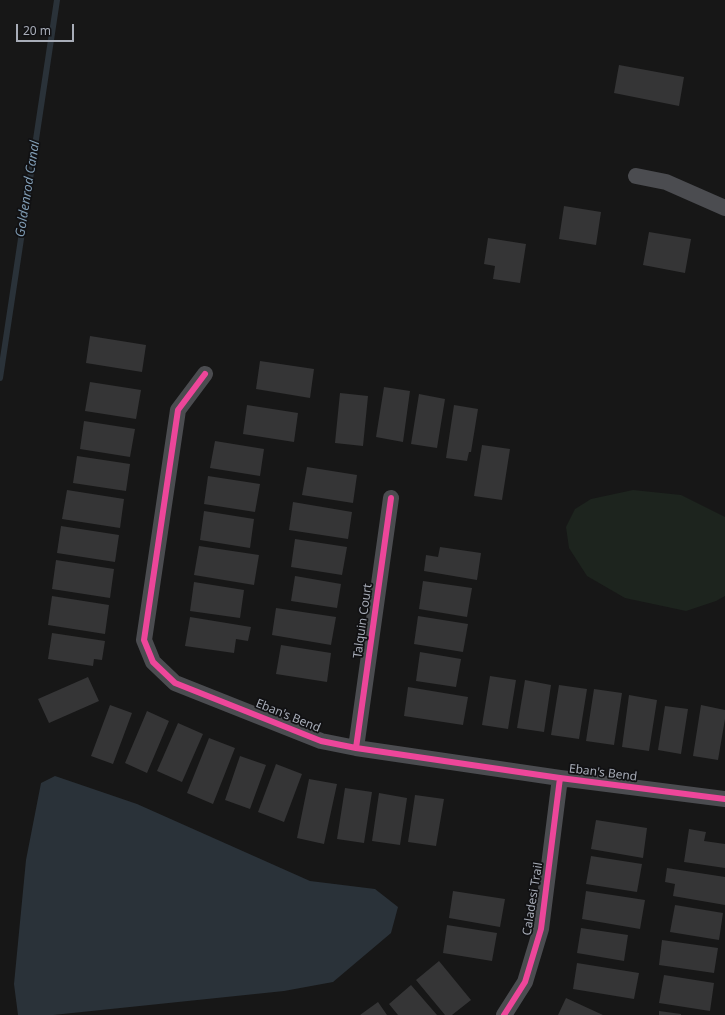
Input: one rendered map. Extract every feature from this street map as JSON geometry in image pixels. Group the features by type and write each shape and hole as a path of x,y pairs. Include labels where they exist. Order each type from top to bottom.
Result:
{"street":[{"path":"636,176 666,182 725,208"},
{"name":"Eban's Bend","path":"204,374 178,410 144,640 153,662 175,683 321,741 356,748 560,778 725,799"},
{"name":"Talquin Court","path":"356,748 391,498"},
{"name":"Caladesi Trail","path":"504,1015 525,982 541,929 560,778"}],"shaded area":[{"path":"633,490 681,495 725,517 725,596 716,601 686,611 625,598 587,576 569,548 566,527 575,509 591,499"},
{"path":"55,776 137,804 310,881 375,889 398,907 391,933 333,982 284,991 53,1015 18,1015 14,984 26,860 41,783"}],"building":[{"path":"619,65 684,77 679,106 614,93"},
{"path":"564,206 601,212 596,245 559,239"},
{"path":"649,232 691,239 685,273 643,265"},
{"path":"488,238 526,244 520,283 493,279 495,266 484,264"},
{"path":"90,336 146,345 142,372 86,363"},
{"path":"260,361 314,369 310,398 256,389"},
{"path":"90,382 141,390 136,419 85,411"},
{"path":"384,387 410,391 403,442 376,437"},
{"path":"340,393 368,396 363,446 335,443"},
{"path":"419,394 445,399 437,448 411,444"},
{"path":"247,405 298,413 294,442 243,434"},
{"path":"454,405 478,409 471,452 469,452 467,461 446,458"},
{"path":"84,421 135,429 130,457 80,449"},
{"path":"215,441 264,449 260,476 210,468"},
{"path":"482,445 510,449 502,500 474,496"},
{"path":"77,456 130,464 126,491 73,483"},
{"path":"307,467 357,475 353,503 302,495"},
{"path":"208,476 260,484 255,512 204,504"},
{"path":"67,490 124,499 120,528 62,519"},
{"path":"293,502 352,512 348,539 289,530"},
{"path":"204,511 254,519 250,548 200,540"},
{"path":"61,526 119,535 115,562 57,553"},
{"path":"295,539 347,547 342,575 291,567"},
{"path":"199,546 259,555 254,585 194,575"},
{"path":"440,547 481,553 477,580 424,571 426,555 438,557"},
{"path":"56,560 114,569 110,598 52,589"},
{"path":"295,576 341,584 337,608 291,601"},
{"path":"423,581 472,588 467,617 419,609"},
{"path":"194,582 244,590 240,618 190,611"},
{"path":"52,596 109,605 105,634 48,625"},
{"path":"276,608 336,617 331,645 272,635"},
{"path":"418,616 468,624 463,652 414,644"},
{"path":"190,617 251,627 248,641 236,639 234,653 185,646"},
{"path":"52,633 105,641 102,660 94,659 93,666 48,659"},
{"path":"281,645 331,653 327,682 276,674"},
{"path":"420,652 461,659 456,687 416,681"},
{"path":"490,676 516,680 508,729 482,725"},
{"path":"88,677 99,701 49,723 38,699"},
{"path":"525,680 551,685 544,732 517,728"},
{"path":"559,685 587,689 579,739 551,735"},
{"path":"408,687 468,697 463,725 404,716"},
{"path":"594,689 622,693 614,745 586,741"},
{"path":"629,695 657,700 649,751 622,747"},
{"path":"110,705 132,713 113,764 91,756"},
{"path":"701,705 725,710 725,719 718,760 693,756"},
{"path":"665,706 688,709 681,754 658,750"},
{"path":"147,711 169,721 147,773 125,763"},
{"path":"178,723 203,734 182,782 157,771"},
{"path":"209,738 235,748 213,804 187,793"},
{"path":"240,756 266,765 250,809 225,800"},
{"path":"276,764 302,774 284,822 258,812"},
{"path":"309,779 337,784 324,844 297,838"},
{"path":"345,788 372,792 364,843 337,839"},
{"path":"379,793 407,798 400,845 372,841"},
{"path":"415,795 444,799 436,846 408,842"},
{"path":"596,820 647,828 643,858 591,849"},
{"path":"689,829 706,832 704,841 725,844 725,868 684,862"},
{"path":"591,856 642,864 637,892 586,884"},
{"path":"667,868 725,877 725,905 673,896 675,884 665,882"},
{"path":"453,891 505,899 500,927 449,918"},
{"path":"586,891 645,900 640,929 582,919"},
{"path":"675,905 723,913 719,940 670,932"},
{"path":"447,925 497,933 492,961 443,953"},
{"path":"581,928 628,935 624,961 577,953"},
{"path":"662,940 718,948 714,973 659,965"},
{"path":"439,961 471,1000 452,1015 445,1015 416,980"},
{"path":"577,963 639,973 634,999 573,989"},
{"path":"664,975 714,983 710,1011 659,1003"},
{"path":"411,985 437,1015 398,1015 389,1004"},
{"path":"566,998 603,1015 558,1015"},
{"path":"378,1002 387,1015 360,1015"},
{"path":"659,1011 681,1014 681,1015 659,1015"}],"waterway":[{"name":"Goldenrod Canal","path":"0,378 57,0"}],"cycle path":[{"path":"205,374 178,410 144,640 153,662 175,683 321,741 356,748 560,778 725,799"},
{"path":"356,748 391,498"},
{"path":"504,1015 525,982 541,929 560,778"}]}
